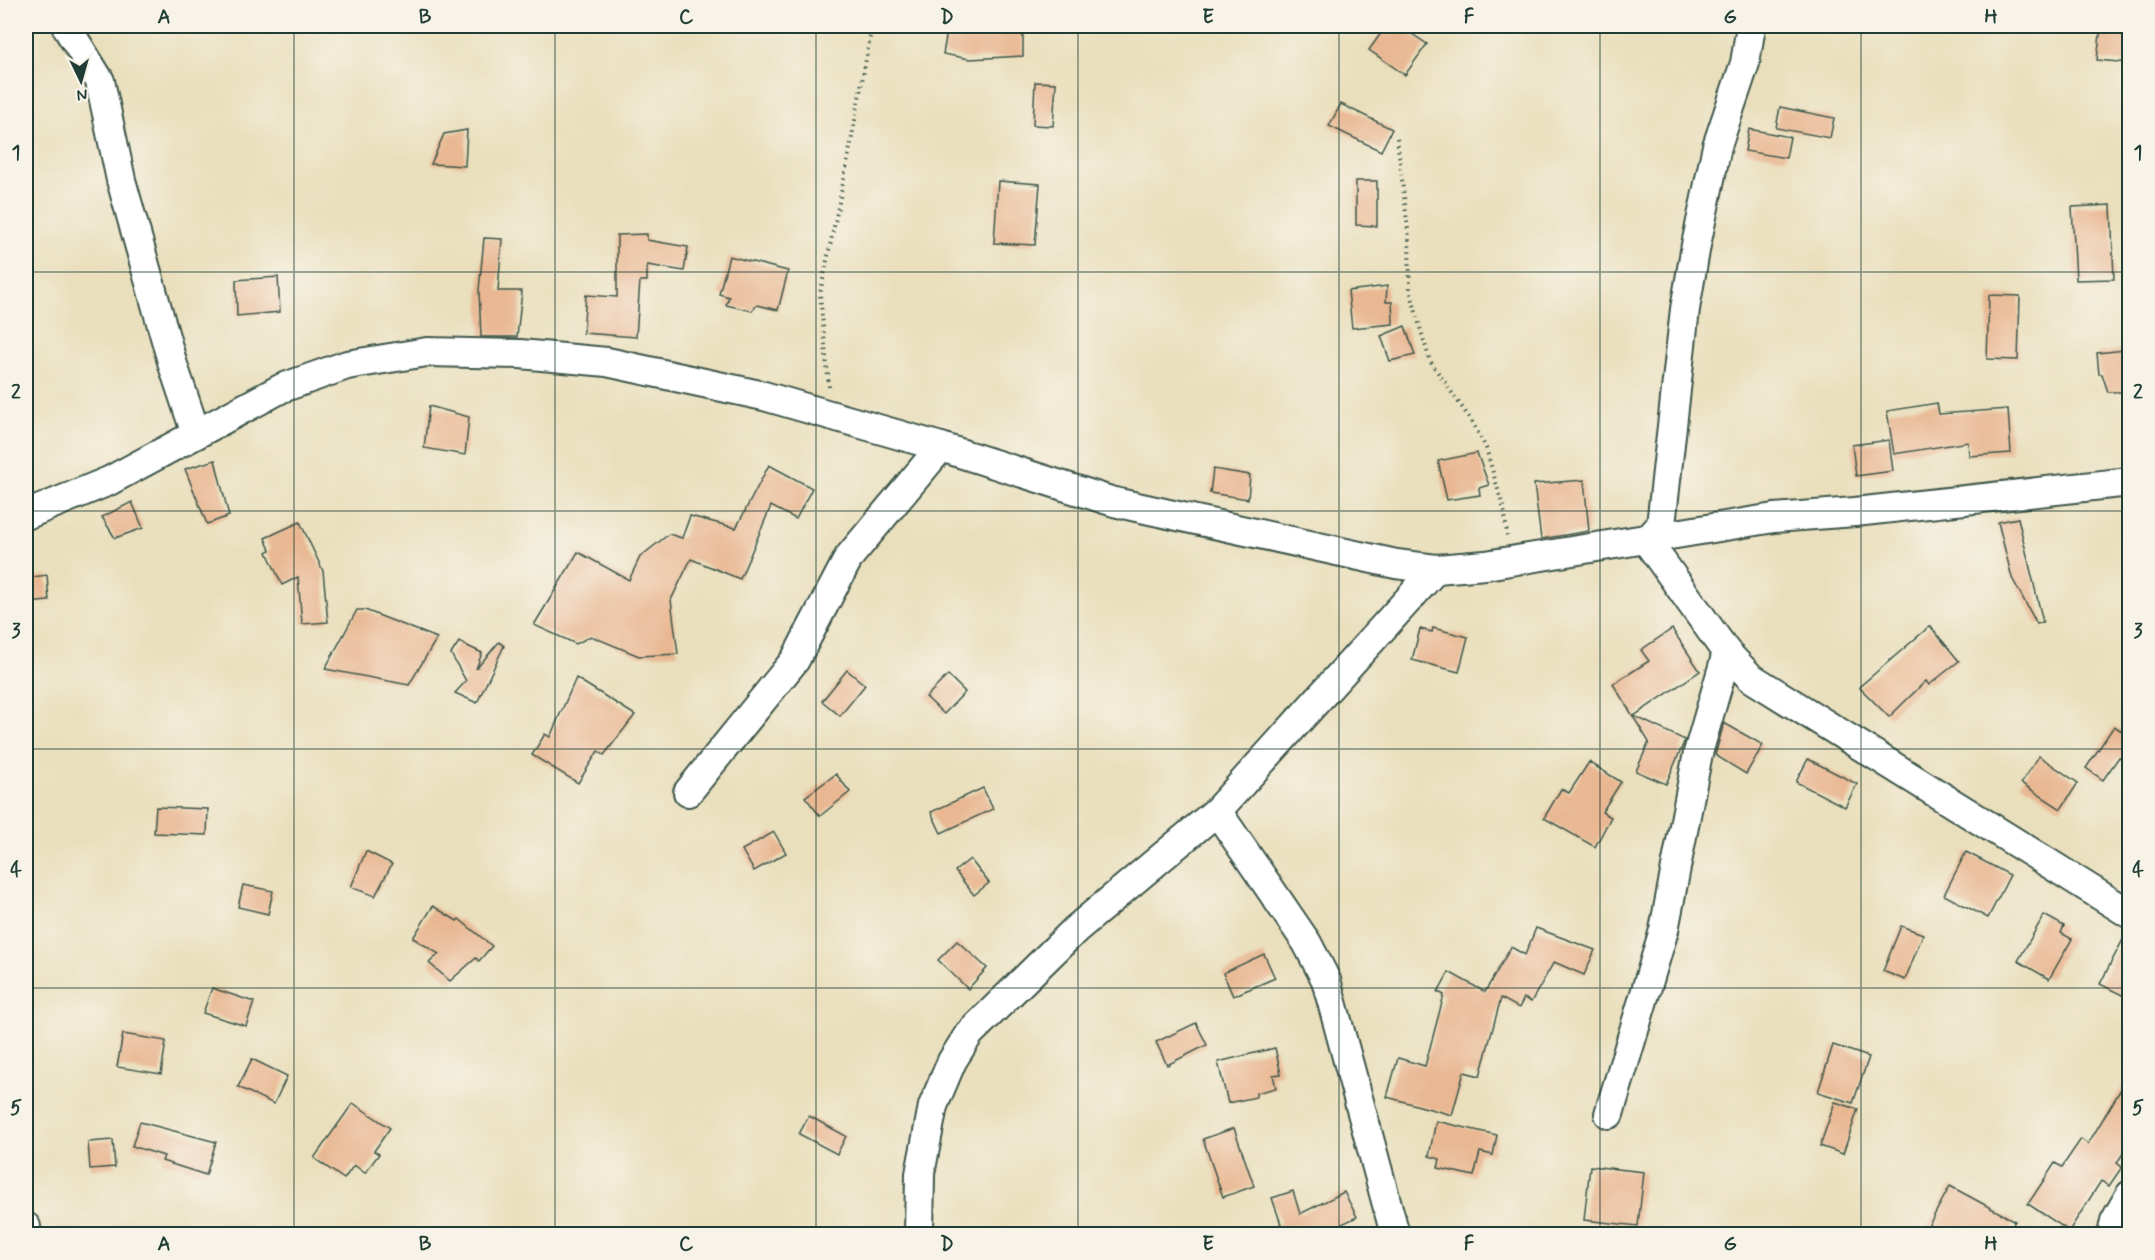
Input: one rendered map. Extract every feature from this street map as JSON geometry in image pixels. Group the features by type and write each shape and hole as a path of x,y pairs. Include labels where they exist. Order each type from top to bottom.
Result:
{"street":[{"path":"66,26 100,81 121,180 173,365 196,434"},
{"path":"1647,541 1661,525 1684,309 1717,146 1745,63 1750,26"},
{"path":"26,515 109,481 293,385 347,365 427,352 520,354 607,362 764,396 941,447 1113,502 1396,564 1436,569 1511,561 1647,541 1774,518 1855,512 2130,482"},
{"path":"688,792 795,660 849,557 941,447"},
{"path":"1647,541 1727,653 1750,677 2130,914"},
{"path":"920,1234 920,1174 933,1106 952,1061 969,1034 1076,929 1216,812 1436,569"},
{"path":"1609,1114 1664,930 1698,753 1727,653"},
{"path":"1216,812 1307,943 1326,980 1395,1234"},
{"path":"2112,1234 2115,1221 2130,1195"},
{"path":"26,1227 26,1234"}],"path":[{"path":"827,414 829,376 822,335 820,294 872,26"},
{"path":"1397,138 1409,238 1410,289 1416,315 1430,360 1473,423 1486,448 1505,514 1511,561"}],"building":[{"path":"948,26 1023,26 1023,56 970,59 943,54"},
{"path":"1386,26 1400,26 1427,44 1405,75 1369,50"},
{"path":"2101,26 2130,26 2130,63 2097,60"},
{"path":"1035,82 1056,83 1053,126 1033,125"},
{"path":"1341,104 1392,129 1381,151 1329,126"},
{"path":"1780,107 1834,118 1830,138 1776,128"},
{"path":"1749,129 1790,137 1786,158 1745,151"},
{"path":"467,130 465,166 431,164 444,134"},
{"path":"998,181 1040,184 1035,245 994,243"},
{"path":"1356,181 1377,181 1377,226 1356,225"},
{"path":"2111,205 2114,279 2076,280 2072,207"},
{"path":"647,234 647,240 688,247 684,271 647,265 647,281 640,281 636,337 583,333 586,295 617,297 617,235"},
{"path":"484,238 502,239 498,291 522,291 517,337 481,337 479,290"},
{"path":"729,256 788,271 778,310 757,305 752,311 726,305 729,297 719,294"},
{"path":"278,277 280,312 237,316 236,280"},
{"path":"1387,286 1386,302 1392,302 1393,324 1352,328 1348,291"},
{"path":"1989,295 2020,296 2018,360 1987,359"},
{"path":"1405,326 1415,355 1390,361 1381,336"},
{"path":"2125,350 2124,359 2130,358 2130,392 2108,392 2102,374 2099,374 2097,353"},
{"path":"1937,403 1939,414 2008,409 2011,453 1969,456 1968,442 1894,454 1887,411"},
{"path":"429,406 469,417 465,455 424,448"},
{"path":"1889,440 1893,471 1856,476 1852,445"},
{"path":"1477,453 1489,485 1479,488 1480,495 1447,500 1438,461"},
{"path":"215,460 229,516 207,524 185,469"},
{"path":"769,465 812,488 796,519 771,506 740,579 691,559 671,600 678,654 639,656 591,636 576,644 534,625 578,552 629,580 640,557 669,534 682,538 690,516 736,528"},
{"path":"1213,469 1250,475 1248,499 1210,493"},
{"path":"1584,480 1589,531 1541,539 1534,484"},
{"path":"132,502 143,528 115,538 102,517"},
{"path":"2018,518 2043,622 2037,624 2012,578 1998,522"},
{"path":"300,522 323,571 328,622 302,624 298,577 282,585 267,552 270,550 265,538"},
{"path":"47,575 49,601 26,603 26,578"},
{"path":"357,610 365,610 437,638 409,685 325,669"},
{"path":"1930,626 1959,661 1929,685 1926,681 1889,717 1859,687"},
{"path":"1433,628 1468,637 1459,672 1412,660 1420,629 1432,632"},
{"path":"1672,629 1700,671 1634,716 1685,740 1666,784 1636,771 1649,742 1613,684 1649,661 1641,650"},
{"path":"459,642 482,653 476,669 499,642 504,646 477,703 455,693 466,681 451,654"},
{"path":"847,670 865,685 840,716 822,701"},
{"path":"948,675 965,692 944,714 926,697"},
{"path":"576,678 635,715 604,755 598,751 578,783 532,755 545,734 550,737"},
{"path":"1724,723 1763,745 1746,774 1715,755"},
{"path":"2114,726 2130,736 2130,763 2119,757 2103,780 2086,768"},
{"path":"2039,756 2078,783 2061,809 2021,783"},
{"path":"1808,759 1857,784 1845,807 1796,782"},
{"path":"1589,762 1621,782 1602,812 1611,817 1595,847 1544,818 1561,789 1569,793"},
{"path":"836,774 850,792 820,816 805,797"},
{"path":"983,788 993,809 941,833 931,812"},
{"path":"156,807 208,809 207,835 154,833"},
{"path":"774,832 786,853 754,871 742,850"},
{"path":"366,851 392,864 375,896 351,887"},
{"path":"1966,852 2010,875 1988,918 1944,895"},
{"path":"970,859 989,883 974,895 955,871"},
{"path":"243,885 273,891 268,914 238,907"},
{"path":"433,906 457,921 459,919 492,946 479,961 476,958 450,981 429,963 439,954 413,938"},
{"path":"2044,915 2064,926 2061,933 2072,939 2049,979 2018,961"},
{"path":"1901,926 1923,934 1905,980 1883,971"},
{"path":"1536,928 1595,950 1584,975 1554,962 1531,1002 1524,998 1519,1008 1501,998 1480,1076 1464,1072 1452,1115 1387,1097 1398,1058 1425,1066 1444,995 1438,992 1449,972 1485,992 1511,947 1525,955"},
{"path":"2130,930 2130,999 2100,984"},
{"path":"957,941 987,968 968,989 938,960"},
{"path":"1264,954 1275,978 1233,996 1223,973"},
{"path":"212,988 254,1002 246,1026 203,1013"},
{"path":"1196,1023 1207,1045 1167,1065 1156,1042"},
{"path":"123,1034 166,1041 161,1074 117,1067"},
{"path":"1833,1045 1869,1057 1853,1103 1818,1092"},
{"path":"1275,1048 1281,1074 1273,1075 1276,1088 1256,1093 1256,1097 1228,1103 1218,1062"},
{"path":"252,1059 287,1076 274,1104 238,1087"},
{"path":"2130,1074 2130,1142 2117,1163 2122,1167 2109,1186 2101,1181 2069,1231 2028,1204 2055,1163 2062,1167 2081,1139 2088,1144"},
{"path":"1835,1102 1858,1109 1843,1154 1820,1146"},
{"path":"353,1103 390,1128 374,1151 379,1154 365,1173 354,1165 344,1179 314,1158"},
{"path":"809,1116 846,1136 837,1154 799,1134"},
{"path":"1436,1121 1497,1135 1493,1155 1480,1152 1474,1176 1438,1168 1440,1159 1429,1156"},
{"path":"140,1122 216,1142 206,1175 162,1161 164,1156 132,1146"},
{"path":"1234,1128 1254,1186 1223,1197 1203,1139"},
{"path":"113,1140 115,1167 90,1169 88,1142"},
{"path":"1590,1166 1644,1172 1638,1226 1584,1220"},
{"path":"1950,1186 2015,1221 2007,1234 1924,1234"},
{"path":"1293,1191 1300,1214 1344,1192 1357,1217 1321,1234 1259,1234 1281,1224 1272,1198"}]}
